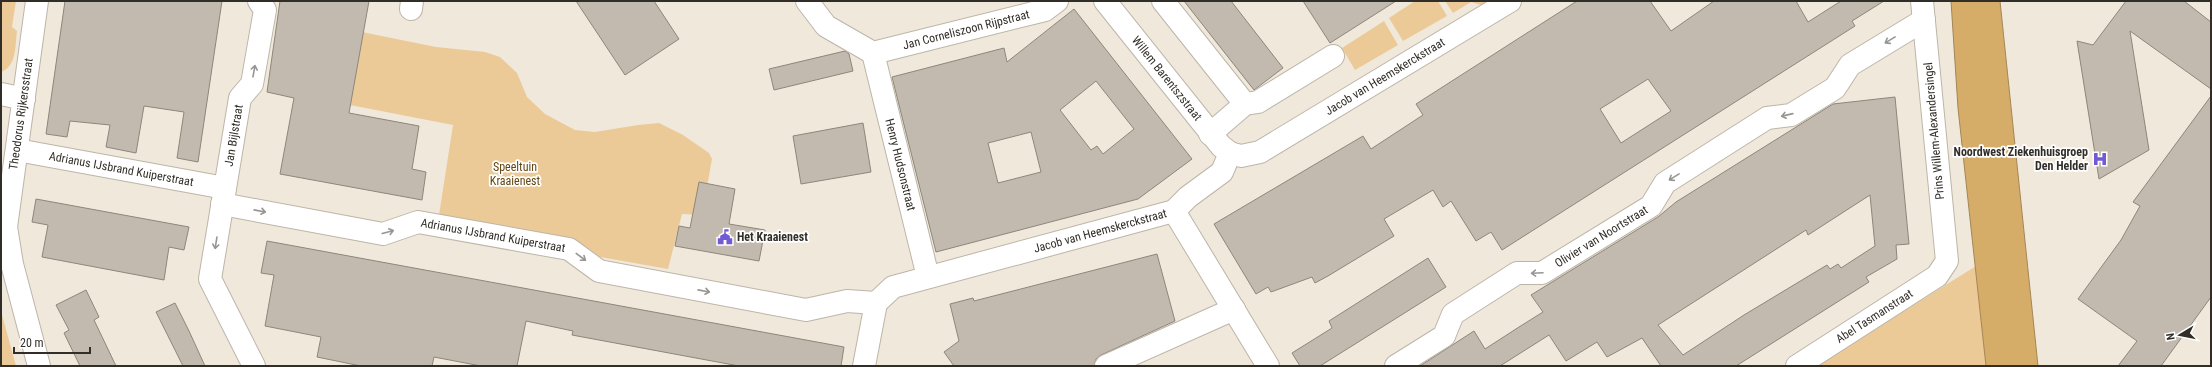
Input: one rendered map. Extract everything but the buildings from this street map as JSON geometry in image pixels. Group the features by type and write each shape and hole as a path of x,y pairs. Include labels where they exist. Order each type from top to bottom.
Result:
{"street":[{"name":"Theodorus Rijkersstraat","path":"37,1 17,150 7,210 7,240 39,366"},
{"name":"Jan Bijlstraat","path":"254,366 210,279 240,98 252,84 265,10 258,1"},
{"path":"807,1 826,26 873,53"},
{"name":"Jan Corneliszoon Rijpstraat","path":"873,53 1045,10 1057,1"},
{"name":"Willem Barentszstraat","path":"1105,1 1210,134 1230,153"},
{"path":"1163,1 1245,104"},
{"name":"Jacob van Heemskerckstraat","path":"876,303 893,287 1174,211 1188,197 1222,172 1230,153 1241,156 1251,156 1260,152 1507,2"},
{"name":"Prins Willem-Alexandersingel","path":"1923,10 1947,262"},
{"name":"Olivier van Noortstraat","path":"1396,366 1444,336 1453,314 1517,273 1542,274 1652,206 1665,182 1768,118 1791,115 1835,88 1850,65 1923,10"},
{"name":"Henry Hudsonstraat","path":"873,53 928,277"},
{"path":"1210,134 1245,104 1258,102 1334,56"},
{"path":"1,94 24,99"},
{"name":"Adrianus IJsbrand Kuiperstraat","path":"17,150 384,234 418,222 569,249 599,271 806,310 847,301 876,303"},
{"path":"1174,211 1268,366"},
{"name":"Abel Tasmanstraat","path":"1797,366 1937,276 1947,262"},
{"path":"864,366 876,303"},
{"path":"1106,366 1234,309"}],"green space":[{"path":"1,1 16,1 12,27 17,31 13,60 6,69 1,72"},
{"path":"1415,1 1438,1 1447,16 1403,41 1389,18"},
{"path":"1445,1 1491,1 1481,5 1471,2 1453,13"},
{"path":"1384,21 1398,45 1355,70 1342,48"},
{"name":"Speeltuin Kraaienest","path":"362,32 436,47 485,52 500,57 517,73 527,97 545,114 575,130 595,132 659,123 683,135 709,153 712,159 702,215 682,214 668,269 437,228 453,125 350,105"},
{"path":"1976,266 1986,366 1816,366 1827,359"},
{"path":"1,311 16,366 1,366"}],"shaded area":[{"path":"1951,1 2000,1 2038,366 1986,366 1958,108"}],"place":[{"name":"Noordwest Ziekenhuisgroep Den Helder","path":"2100,159"},
{"name":"Het Kraaienest","path":"725,237"}]}
